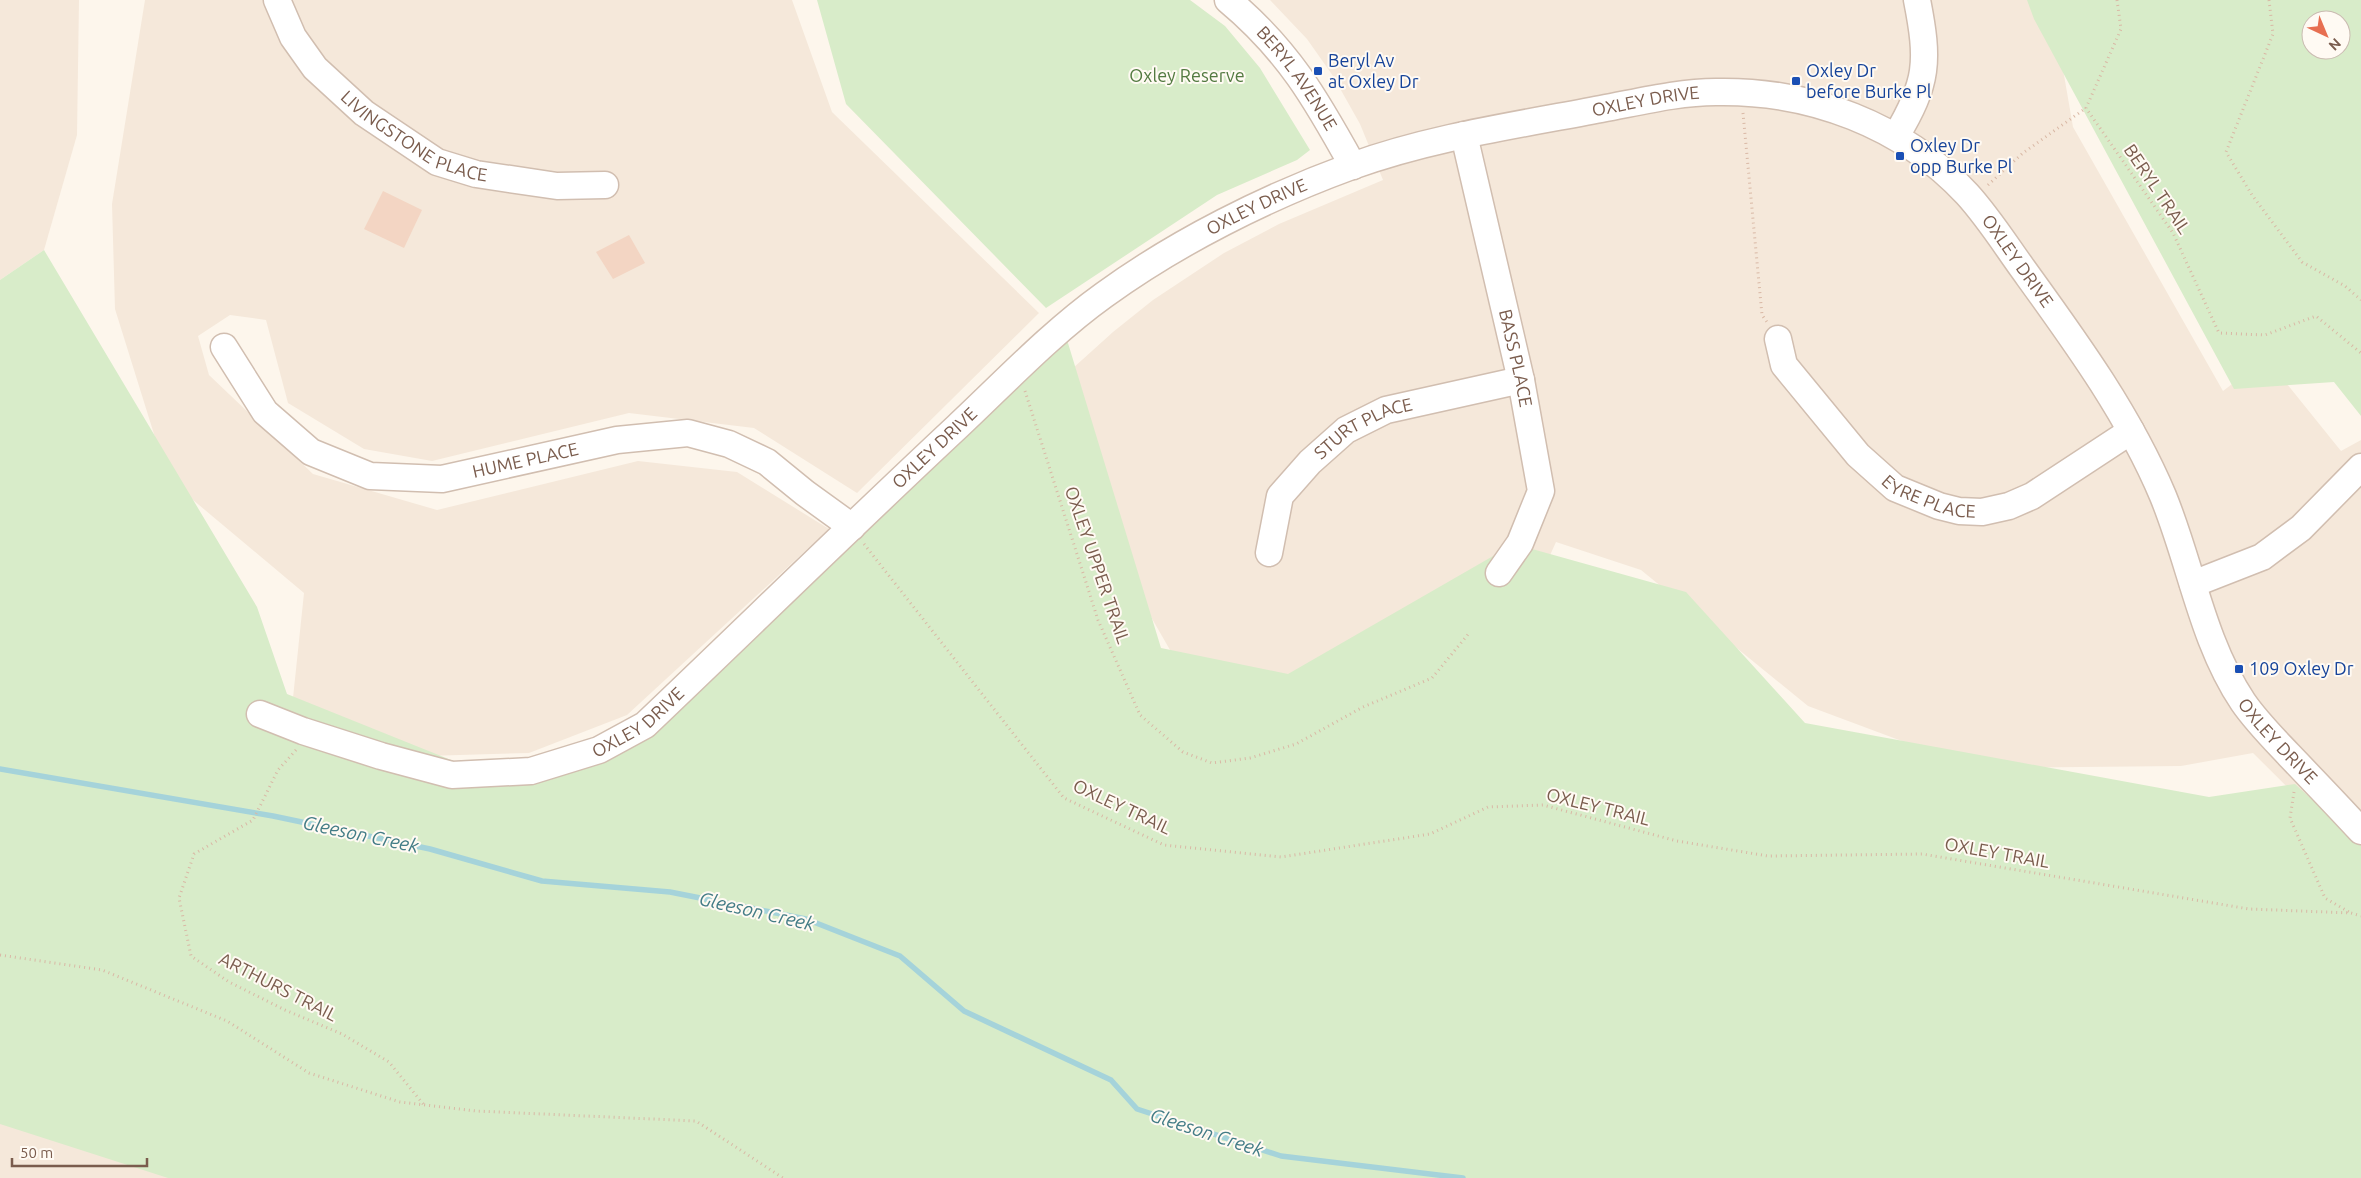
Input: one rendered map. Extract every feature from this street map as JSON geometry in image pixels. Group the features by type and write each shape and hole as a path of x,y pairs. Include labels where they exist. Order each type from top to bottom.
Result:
{"street":[{"name":"LIVINGSTONE PLACE","path":"276,0 293,37 316,68 364,113 437,162 476,174 557,186 605,185"},
{"name":"BERYL AVENUE","path":"1228,0 1262,31 1301,78 1352,166"},
{"path":"1896,136 1915,105 1922,85 1925,46 1917,0"},
{"name":"OXLEY DRIVE","path":"260,714 303,731 381,756 452,775 531,771 599,750 645,725 1054,336 1102,296 1154,262 1222,224 1352,166 1389,154 1464,136 1671,96 1711,92 1741,92 1810,101 1874,124 1896,136 1934,163 1972,199 2059,318 2132,431 2165,501 2215,648 2244,704 2361,831"},
{"name":"BASS PLACE","path":"1464,136 1522,380 1541,490 1520,543 1499,573"},
{"name":"EYRE PLACE","path":"1778,339 1784,365 1858,455 1895,488 1939,506 1959,511 1982,512 2009,506 2032,496 2132,431"},
{"name":"HUME PLACE","path":"224,347 265,412 312,452 370,476 442,478 617,440 688,433 729,444 767,462 805,493 852,527"},
{"name":"STURT PLACE","path":"1269,553 1280,496 1310,462 1346,430 1386,410 1522,380"},
{"path":"2192,584 2262,556 2301,528 2361,467"}],"path":[{"path":"1972,199 2023,153 2086,108 2121,29 2117,0"},
{"path":"2269,0 2273,34 2226,152 2252,195 2302,262 2345,286 2361,300"},
{"path":"1741,92 1762,315 1778,339"},
{"name":"BERYL TRAIL","path":"2086,108 2173,232 2219,333 2265,336 2316,316 2361,353"},
{"name":"OXLEY UPPER TRAIL","path":"1018,369 1098,620 1140,715 1183,752 1212,762 1250,758 1296,744 1363,707 1432,678 1470,632"},
{"name":"OXLEY TRAIL","path":"852,527 932,632 1064,798 1164,844 1281,857 1430,834 1488,807 1544,805 1677,841 1768,856 1922,854 2249,909 2351,913 2361,916"},
{"name":"ARTHURS TRAIL","path":"303,731 295,751 278,770 254,820 194,854 179,898 191,956 229,982 285,1010 342,1034 389,1062 424,1105"},
{"path":"2298,764 2290,818 2325,898 2351,913"},
{"path":"0,955 102,970 227,1021 309,1073 400,1102 476,1111 696,1121 783,1178"}],"shaded area":[{"path":"0,0 79,0 77,135 44,250 0,280"},
{"path":"145,0 792,0 832,112 1039,313 857,493 754,428 629,413 432,461 364,449 288,403 266,320 230,315 198,336 209,375 313,474 437,510 638,461 737,472 829,529 627,715 529,753 426,756 293,698 304,593 168,479 115,309 112,204"},
{"path":"1270,0 2051,0 2073,127 2223,391 2266,358 2341,451 2361,440 2361,860 2253,753 2181,766 1974,768 1808,706 1641,570 1556,542 1528,604 1290,703 1189,683 1139,596 1072,369 1113,332 1153,300 1224,253 1279,224 1383,180 1360,124 1333,76 1307,39"},
{"path":"0,1108 177,1178 0,1178"}],"green space":[{"name":"Oxley Reserve","path":"817,0 1190,0 1225,26 1260,68 1310,150 1297,160 1217,195 1046,308 846,104"},
{"path":"2027,0 2361,0 2361,416 2334,382 2234,389 2034,19"},
{"path":"44,250 257,607 287,694 456,762 541,763 638,731 1064,330 1161,648 1288,674 1514,544 1686,592 1805,723 2209,797 2295,784 2361,844 2361,1178 168,1178 0,1124 0,280"}],"building":[{"path":"383,191 422,210 404,248 364,229"},
{"path":"629,235 645,263 613,279 596,252"}],"waterway":[{"name":"Gleeson Creek","path":"0,769 273,816 430,849 542,881 670,892 806,919 900,956 964,1011 1111,1080 1137,1109 1281,1156 1463,1178"}],"place":[{"name":"Beryl Av at Oxley Dr","path":"1318,71"},
{"name":"Oxley Dr before Burke Pl","path":"1796,81"},
{"name":"Oxley Dr opp Burke Pl","path":"1900,156"},
{"name":"109 Oxley Dr","path":"2239,669"}]}
